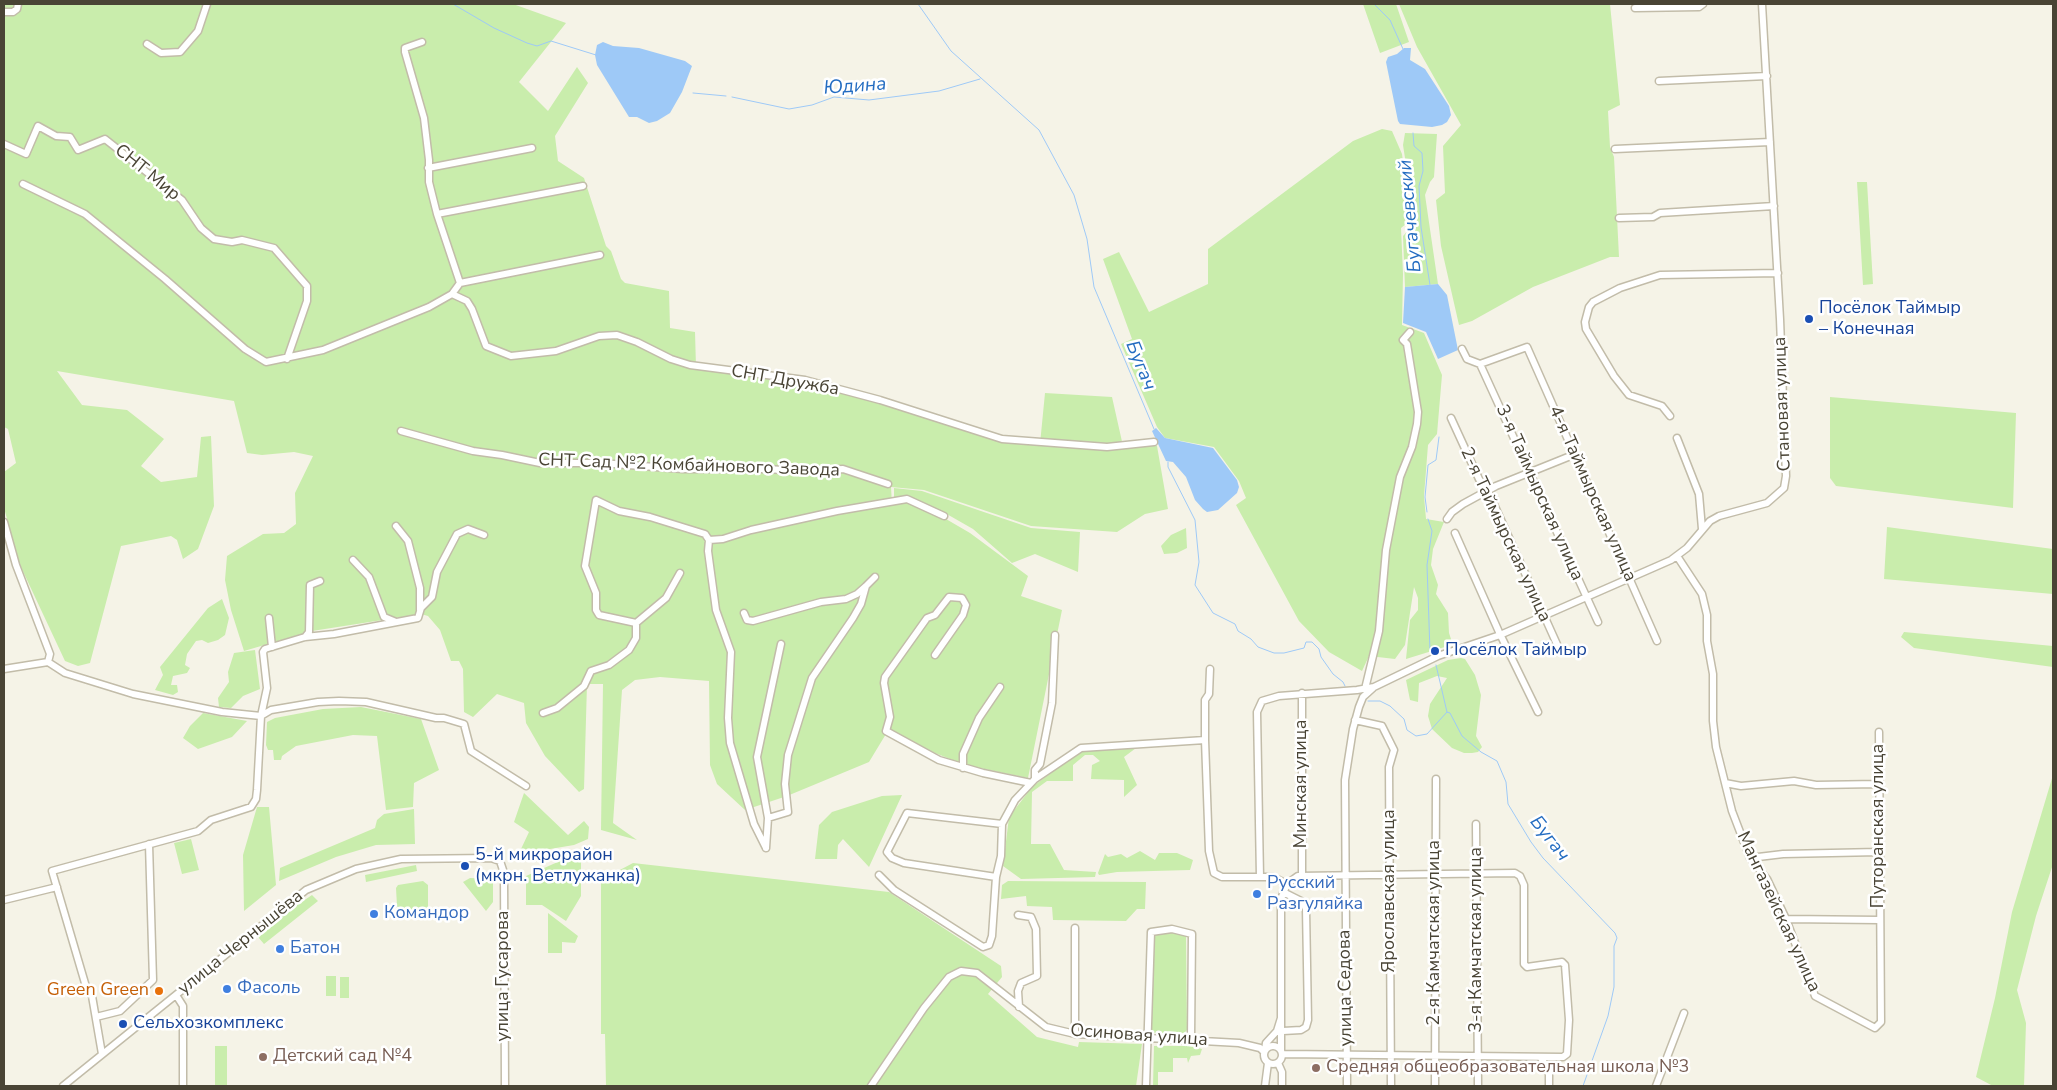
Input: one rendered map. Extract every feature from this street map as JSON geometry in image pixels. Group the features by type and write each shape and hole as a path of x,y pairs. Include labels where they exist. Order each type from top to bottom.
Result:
{"street":[{"path":"4,12 13,12 18,8 18,4"},
{"path":"147,44 161,53 180,52 198,31 207,4"},
{"path":"1635,8 1699,7 1703,4"},
{"name":"Становая улица","path":"1260,877 1257,712 1259,705 1267,698 1374,687 1438,656 1500,635 1677,556 1687,548 1702,529 1719,516 1767,503 1778,494 1785,483 1778,274 1762,4"},
{"path":"422,42 405,48 405,52 424,118 429,160 428,168 437,214 460,283"},
{"path":"1659,80 1767,76"},
{"name":"СНТ Мир","path":"4,144 26,154 38,126 56,136 70,137 78,150 105,139 182,200 201,228 214,239 232,242 242,240 274,248 306,286 307,301 287,358"},
{"path":"1615,149 1770,142"},
{"path":"428,168 532,148"},
{"path":"23,184 85,214 165,279 245,350 266,362 339,344 429,307 452,294 460,283 600,255"},
{"path":"437,214 583,186"},
{"path":"1618,218 1652,216 1660,213 1774,206"},
{"path":"1670,416 1662,406 1629,395 1614,376 1586,329 1585,318 1589,306 1606,294 1660,275 1778,274"},
{"name":"СНТ Дружба","path":"452,294 467,302 472,309 486,346 511,356 556,351 599,336 616,335 637,342 671,359 690,365 805,380 880,400 1002,439 1107,446 1154,442"},
{"path":"1366,689 1379,631 1386,550 1400,477 1412,447 1417,424 1418,412 1407,344 1403,340 1410,332"},
{"name":"4-я Таймырская улица","path":"1480,364 1527,347 1559,422 1569,440 1573,455 1657,641"},
{"path":"1462,349 1467,359 1480,364"},
{"name":"3-я Таймырская улица","path":"1480,364 1598,622"},
{"name":"2-я Таймырская улица","path":"1451,418 1488,492 1560,651"},
{"name":"СНТ Сад №2 Комбайнового Завода","path":"401,432 473,451 502,454 540,463 600,462 683,469 803,471 843,469 888,484"},
{"path":"1678,438 1699,494 1702,529"},
{"path":"1447,519 1452,512 1463,504 1573,455"},
{"path":"781,644 757,757 768,818 766,848 754,824 730,743 728,718 730,652 716,610 708,551 709,540 723,539 751,530 837,510 907,499 944,516"},
{"name":"СНТ Сад №2 Комбайнового Завода","path":"636,623 599,615 596,610 596,593 585,566 596,500 619,511 650,517 706,534 709,540"},
{"path":"4,522 16,565 50,654 48,662"},
{"path":"102,1054 92,996 87,990 52,871 198,831 211,820 254,804 257,790 261,716 267,688 263,657 265,649 305,637 334,634 418,618 421,608 420,588 408,542 396,526"},
{"path":"421,608 432,597 437,572 457,534 468,529 484,535"},
{"path":"1456,533 1500,635 1538,712"},
{"name":"Мангазейская улица","path":"1677,556 1702,594 1707,615 1707,641 1713,674 1712,721 1732,811 1750,858 1767,879 1786,919 1815,996 1875,1028 1881,1022"},
{"path":"353,560 369,577 384,617 397,622"},
{"path":"543,714 557,708 584,686 591,670 609,665 629,650 636,638 636,623 666,598 680,573"},
{"path":"744,613 747,620 753,621 822,602 846,599 857,594 875,578"},
{"path":"305,637 309,632 310,586 320,581"},
{"path":"768,818 788,812 785,784 788,755 805,696 822,662 861,604 866,586"},
{"path":"935,655 963,616 966,605 962,598 949,598 935,615 927,618 886,676 884,683 890,717 886,731 939,760 963,768 1033,781"},
{"path":"268,618 272,647"},
{"path":"1033,781 1035,770 1040,764 1052,703 1055,635"},
{"path":"4,669 48,662 65,673 152,700 222,712 261,716 271,710 318,702 339,701 366,702 436,718 444,718 464,724 471,751 526,786"},
{"path":"1210,668 1209,694 1205,700 1205,740 1209,851 1214,874 1222,876 1273,877 1287,884"},
{"path":"963,768 963,754 980,718 1000,687"},
{"name":"улица Седова","path":"1347,1086 1346,780 1356,720 1364,697 1374,687"},
{"path":"1357,690 1361,691 1364,697"},
{"name":"Минская улица","path":"1302,693 1302,876"},
{"name":"Ярославская улица","path":"1356,720 1382,726 1394,750 1389,767 1391,1086"},
{"name":"Путоранская улица","path":"1879,732 1881,1022"},
{"path":"880,875 894,890 983,947 989,945 992,936 996,877 1001,856 1002,824 1015,800 1033,781 1081,748 1205,740"},
{"name":"2-я Камчатская улица","path":"1435,1086 1436,779"},
{"path":"1725,782 1740,786 1794,781 1816,785 1878,784"},
{"path":"996,877 922,867 904,863 888,855 898,827 907,813 1002,824"},
{"name":"3-я Камчатская улица","path":"1476,824 1478,1086"},
{"path":"96,1017 120,1011 152,980 150,844"},
{"path":"1750,858 1783,854 1879,852"},
{"name":"улица Чернышёва","path":"63,1086 285,904 327,879 377,863 401,859 491,858 500,862 502,866"},
{"name":"улица Гусарова","path":"502,866 504,1086"},
{"path":"1265,1051 1273,1046 1282,1052 1347,1056 1478,1055 1541,1058 1563,1057 1567,1054 1569,1020 1565,965 1562,962 1527,967 1524,964 1522,879 1515,873 1435,876 1302,876 1292,878 1287,884 1281,899 1283,1031 1282,1052 1278,1062 1282,1072 1282,1086"},
{"path":"4,900 57,887"},
{"path":"1283,1031 1301,1030 1306,1027 1308,1020 1306,909 1303,902 1284,892"},
{"path":"1018,915 1031,917 1036,929 1037,976 1021,983 1018,991 1019,1007"},
{"name":"Путоранская улица","path":"1786,919 1879,920"},
{"path":"1074,928 1075,1034"},
{"path":"1146,1086 1151,932 1172,929 1192,934 1191,1039"},
{"name":"Осиновая улица","path":"871,1086 924,1008 949,977 961,971 977,973 1046,1027 1075,1034 1239,1043 1265,1051"},
{"path":"176,995 183,1006 183,1086"},
{"path":"1265,1086 1268,1062 1265,1058 1266,1043 1277,1031 1282,1012"},
{"path":"1656,1086 1684,1014"},
{"path":"1541,1058 1548,1070 1549,1086"},
{"path":"1268,1062 1278,1062"}],"green space":[{"path":"4,4 513,4 566,23 519,82 548,111 577,67 588,83 555,136 558,161 584,178 606,246 611,251 621,279 625,283 669,291 670,328 695,332 696,367 804,382 877,400 1003,441 1040,444 1045,393 1112,397 1123,446 1157,446 1168,509 1145,514 1117,532 1031,526 924,490 891,487 892,504 905,502 946,519 970,533 1028,576 1021,596 1062,610 1028,778 965,765 935,753 889,729 869,762 787,796 745,810 717,784 710,765 709,681 660,677 635,680 622,690 613,823 637,840 601,830 603,684 587,684 584,789 579,792 545,756 526,723 524,703 497,694 473,717 464,712 463,669 459,661 451,661 440,630 428,616 421,614 312,631 244,651 231,610 225,580 227,556 263,534 284,533 296,524 295,493 313,456 294,452 262,455 247,453 234,401 57,371 82,405 127,410 164,439 141,466 161,482 197,477 201,437 211,436 214,506 198,549 183,559 177,540 171,536 121,546 90,663 78,666 65,661 20,565 4,508 4,472 16,463 8,429 4,427"},
{"path":"1363,4 1396,4 1409,42 1380,53"},
{"path":"1399,4 1610,4 1620,105 1608,111 1610,147 1614,157 1619,257 1610,257 1533,287 1472,321 1459,325 1441,246 1436,200 1445,193 1443,146 1461,125 1417,47"},
{"path":"1382,129 1392,131 1402,154 1411,220 1401,228 1403,274 1402,325 1424,333 1442,375 1437,434 1428,445 1424,496 1426,519 1444,522 1433,549 1431,565 1438,585 1436,594 1448,613 1449,633 1452,642 1448,646 1406,659 1410,620 1418,610 1418,598 1414,587 1405,645 1395,659 1369,656 1362,671 1329,652 1299,621 1236,505 1246,498 1239,481 1214,447 1165,438 1157,427 1121,344 1132,339 1103,259 1119,252 1149,312 1208,284 1208,249 1353,141"},
{"path":"1405,133 1437,134 1434,177 1425,195 1438,284 1405,287 1403,236 1415,223 1403,145"},
{"path":"1857,182 1867,182 1873,284 1863,285"},
{"path":"1830,397 2016,413 2013,508 1836,486 1830,478"},
{"path":"894,488 922,491 1031,528 1080,532 1078,572 1035,554 1012,563 973,529 945,513 907,498 894,497"},
{"path":"1887,527 2053,549 2053,594 1884,579"},
{"path":"1186,528 1187,548 1177,553 1164,554 1161,546 1171,535"},
{"path":"222,599 229,618 225,635 218,640 208,643 202,640 196,641 187,654 185,665 190,668 187,673 173,676 171,685 177,685 178,692 173,695 155,690 163,675 160,667 208,608"},
{"path":"1904,632 2053,646 2053,667 1914,648 1901,637"},
{"path":"255,650 260,689 243,696 231,708 219,707 218,698 229,682 228,672 234,653"},
{"path":"1465,659 1475,675 1481,695 1476,736 1482,747 1478,752 1472,753 1464,753 1452,748 1432,729 1428,716 1430,704 1447,678 1437,676 1419,683 1418,702 1410,700 1406,680 1448,660"},
{"path":"361,707 421,719 439,770 414,783 413,807 386,810 377,736 353,735 296,746 282,756 281,760 274,760 273,750 268,750 266,745 267,722 275,718 323,709"},
{"path":"203,713 247,721 232,737 198,749 183,738 190,726"},
{"path":"1136,748 1124,757 1137,785 1124,797 1124,780 1091,779 1092,765 1100,761 1093,755 1085,755 1073,765 1073,781 1047,781 1032,792 1031,844 1050,844 1064,870 1096,872 1095,877 1021,879 1003,866 1009,817 1032,787 1082,750"},
{"path":"2053,775 2053,864 2036,916 2017,990 2026,1023 2024,1086 1993,1086 1976,1077 1995,998 2012,912"},
{"path":"524,793 568,835 584,821 589,827 588,839 574,845 538,851 521,849 529,832 514,822"},
{"path":"902,795 869,867 843,839 838,845 837,859 815,859 819,825 832,812 882,796"},
{"path":"257,807 269,807 276,885 244,911 243,855"},
{"path":"414,809 415,844 376,845 336,857 279,881 280,868 375,828 377,820 384,814"},
{"path":"191,839 199,870 182,874 174,843"},
{"path":"1140,851 1155,860 1159,853 1177,853 1193,860 1190,870 1117,872 1099,875 1098,873 1105,854 1108,857 1121,854 1127,858"},
{"path":"581,858 581,896 566,921 542,905 526,905 526,876 560,861"},
{"path":"633,863 889,892 1001,966 1002,977 988,994 1037,1037 1078,1047 1079,1042 1142,1044 1136,1086 606,1086 605,1034 601,1034 601,880"},
{"path":"416,865 417,871 366,882 365,875"},
{"path":"470,878 493,879 493,902 486,911 463,882"},
{"path":"423,881 428,885 428,911 425,915 412,918 404,915 397,906 396,888 398,885"},
{"path":"1008,881 1146,882 1145,909 1137,909 1126,921 1053,920 1052,907 1027,906 1026,896 1001,899 1002,885"},
{"path":"312,895 318,901 264,944 258,937 284,914"},
{"path":"548,913 578,936 575,943 562,942 562,953 548,953"},
{"path":"1168,931 1183,933 1186,936 1187,1030 1184,1033 1153,1033 1151,1030 1153,939 1157,934"},
{"path":"326,976 336,976 336,996 326,996"},
{"path":"340,977 349,977 349,998 340,998"},
{"path":"215,1046 227,1046 227,1086 215,1086"},
{"path":"1154,1046 1189,1046 1202,1049 1200,1055 1191,1056 1188,1063 1187,1058 1173,1058 1173,1072 1158,1072 1158,1086 1153,1086"}],"water":[{"path":"603,42 613,46 639,48 685,61 692,66 682,92 670,113 657,121 649,123 637,117 629,117 597,65 595,55 597,45"},
{"path":"1404,48 1411,48 1410,60 1425,69 1449,106 1451,115 1447,122 1442,125 1432,127 1400,124 1398,121 1386,62 1388,57 1397,54"},
{"path":"1438,284 1447,295 1458,350 1438,359 1426,332 1403,323 1405,287"},
{"path":"1156,428 1165,438 1213,448 1237,480 1239,487 1237,493 1218,510 1207,512 1203,509 1195,500 1186,477 1173,462 1166,461 1152,431"}],"waterway":[{"name":"Юдина","path":"453,4 494,28 527,43 537,46 551,41 596,55"},
{"name":"Бугач","path":"918,4 951,51 1039,130 1074,195 1087,239 1094,287 1154,429"},
{"name":"Бугачевский","path":"1374,4 1390,20 1403,49"},
{"name":"Юдина","path":"732,97 789,109 812,105 834,97 869,100 939,91 980,79"},
{"name":"Юдина","path":"693,93 726,96"},
{"name":"Бугачевский","path":"1413,133 1414,146 1422,153 1423,171 1419,186 1421,227 1430,285"},
{"name":"Бугачевский","path":"1427,512 1425,497 1428,465 1436,460 1439,437"},
{"name":"Бугач","path":"1168,462 1168,467 1195,520 1199,562 1195,585 1213,613 1235,624 1238,631 1251,639 1258,647 1274,653 1284,653 1304,648 1306,642 1312,642 1319,649 1321,657 1333,674 1345,686"},
{"name":"Бугачевский","path":"1428,519 1432,531 1427,565 1430,651"},
{"name":"Бугачевский","path":"1436,665 1447,712"},
{"name":"Бугач","path":"1368,701 1380,701 1390,706 1404,719 1407,730 1416,736 1427,734 1447,712 1450,713 1462,736 1481,752 1497,761 1506,782 1508,804 1531,842 1543,858 1615,933 1617,938 1614,946 1614,987 1608,1016 1583,1086"}],"place":[{"name":"Посёлок Таймыр – Конечная","path":"1809,319"},
{"name":"Посёлок Таймыр","path":"1435,651"},
{"name":"5-й микрорайон (мкрн. Ветлужанка)","path":"465,866"},
{"name":"Русский Разгуляйка","path":"1257,894"},
{"name":"Командор","path":"374,914"},
{"name":"Батон","path":"280,949"},
{"name":"Фасоль","path":"227,989"},
{"name":"Green Green","path":"159,991"},
{"name":"Сельхозкомплекс","path":"123,1024"},
{"name":"Детский сад №4","path":"263,1057"},
{"name":"Средняя общеобразовательная школа №3","path":"1316,1068"}]}
